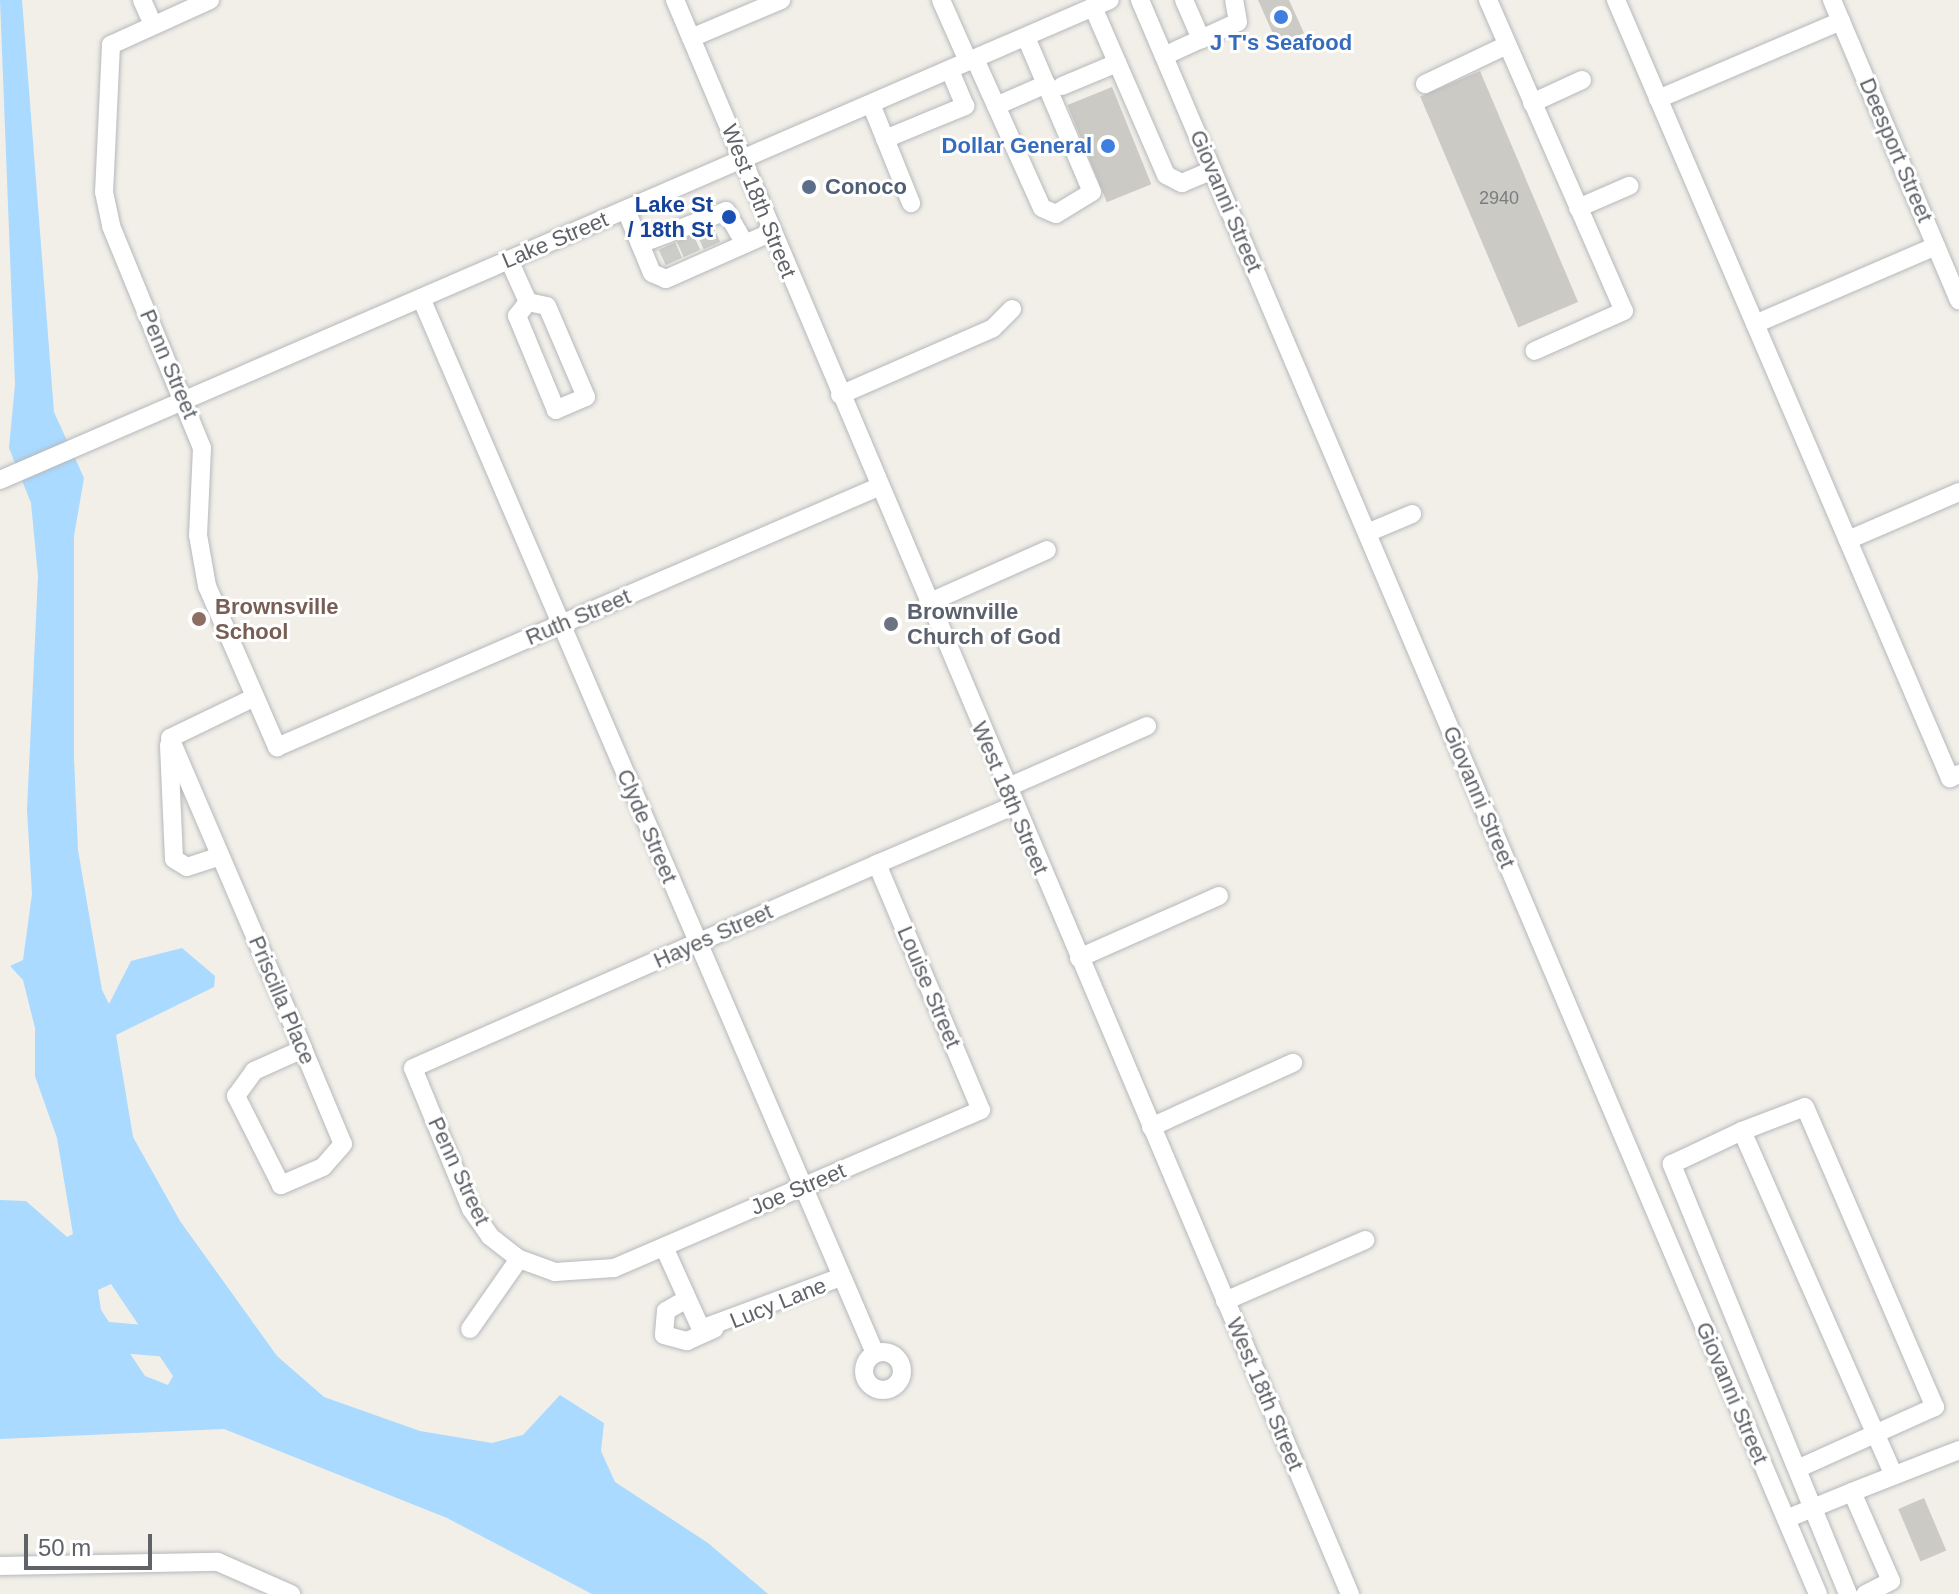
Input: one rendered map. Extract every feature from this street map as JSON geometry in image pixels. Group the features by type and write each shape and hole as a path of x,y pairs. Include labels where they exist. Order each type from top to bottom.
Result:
{"street":[{"path":"142,0 153,25 210,0"},
{"name":"West 18th Street","path":"675,0 878,487 1350,1594"},
{"path":"691,38 781,0"},
{"path":"941,0 996,106 1042,208 1056,214 1092,192 1054,85 1026,37"},
{"name":"Giovanni Street","path":"1140,0 1818,1594"},
{"path":"1184,0 1201,39"},
{"path":"1164,56 1238,22 1234,0"},
{"path":"1488,0 1624,311 1534,351"},
{"path":"1616,0 1950,778 1959,774"},
{"name":"Deesport Street","path":"1832,0 1959,300"},
{"path":"1102,4 1117,63 1166,175 1182,183 1212,170"},
{"name":"Lake Street","path":"3,479 1102,4"},
{"path":"1658,99 1841,21"},
{"name":"Penn Street","path":"153,25 111,45 104,192 111,226 186,402 202,448 198,535 207,586 277,747"},
{"path":"1425,84 1507,45"},
{"path":"996,106 1117,63"},
{"path":"885,139 965,106 950,70"},
{"path":"1532,103 1582,80"},
{"path":"871,104 911,203"},
{"path":"1578,208 1629,186"},
{"path":"626,210 652,273 666,279 670,254"},
{"path":"670,254 708,238 726,211 745,244"},
{"path":"640,244 670,254 708,238 745,244 772,232"},
{"path":"1755,324 1936,246"},
{"path":"509,260 528,302"},
{"name":"Clyde Street","path":"421,298 801,1188 875,1353"},
{"path":"528,302 547,306 586,397 556,410 517,316 528,302"},
{"path":"840,395 993,328 1012,309"},
{"path":"538,366 568,354"},
{"name":"Ruth Street","path":"277,747 878,487"},
{"path":"1848,540 1959,492"},
{"path":"1367,533 1412,514"},
{"path":"928,603 1047,550"},
{"path":"220,856 187,867 174,859 170,738 255,697"},
{"name":"Hayes Street","path":"413,1068 877,864 1147,726"},
{"name":"Priscilla Place","path":"170,738 303,1049 343,1144 323,1167 281,1185 236,1096 254,1071 303,1049"},
{"name":"Louise Street","path":"877,864 981,1110"},
{"path":"1079,958 1219,896"},
{"path":"1151,1127 1293,1063"},
{"name":"Penn Street","path":"413,1068 471,1209 519,1259 570,1274 614,1268"},
{"path":"1797,1469 1935,1407 1805,1107 1742,1131 1672,1164 1848,1594"},
{"name":"Joe Street","path":"614,1268 981,1110"},
{"path":"1742,1131 1894,1475"},
{"path":"1225,1301 1365,1240"},
{"name":"Lucy Lane","path":"664,1247 685,1300 701,1329 714,1329"},
{"path":"470,1329 519,1259"},
{"name":"Lucy Lane","path":"685,1300 666,1311 664,1335 687,1341 841,1277"},
{"path":"1786,1519 1959,1450"},
{"path":"1852,1492 1891,1581 1865,1594"},
{"path":"0,1566 218,1562 291,1594"}],"water":[{"path":"0,0 22,0 54,412 84,478 74,536 74,758 78,850 102,990 109,1004 131,961 182,948 215,976 214,987 116,1035 133,1137 180,1221 277,1356 324,1397 420,1431 492,1443 523,1435 560,1395 604,1423 601,1451 615,1482 708,1543 768,1594 592,1594 447,1518 224,1429 0,1439 0,1200 26,1201 67,1237 73,1234 57,1138 35,1076 35,1028 23,980 10,966 23,960 32,894 27,810 38,576 31,503 9,448 15,384","holes":["111,1284 173,1376 168,1385 145,1376 101,1310 98,1290"]}],"building":[{"name":"J T's Seafood","path":"1258,0 1289,0 1304,33 1278,45"},
{"path":"1480,71 1578,302 1518,327 1420,96"},
{"name":"Dollar General","path":"1112,87 1151,184 1107,202 1067,105"},
{"path":"1924,1498 1946,1550 1920,1561 1898,1509"}],"waterway":[{"path":"0,1337 27,1330 189,1344"}],"tunnel":[{"path":"705,230 712,246"},
{"path":"685,238 692,254"},
{"path":"667,246 674,262"}],"place":[{"name":"J T's Seafood","path":"1281,17"},
{"name":"Dollar General","path":"1108,146"},
{"name":"Conoco","path":"809,187"},
{"name":"Lake St / 18th St","path":"729,217"},
{"name":"Brownsville School","path":"199,619"},
{"name":"Brownville Church of God","path":"891,624"}]}
